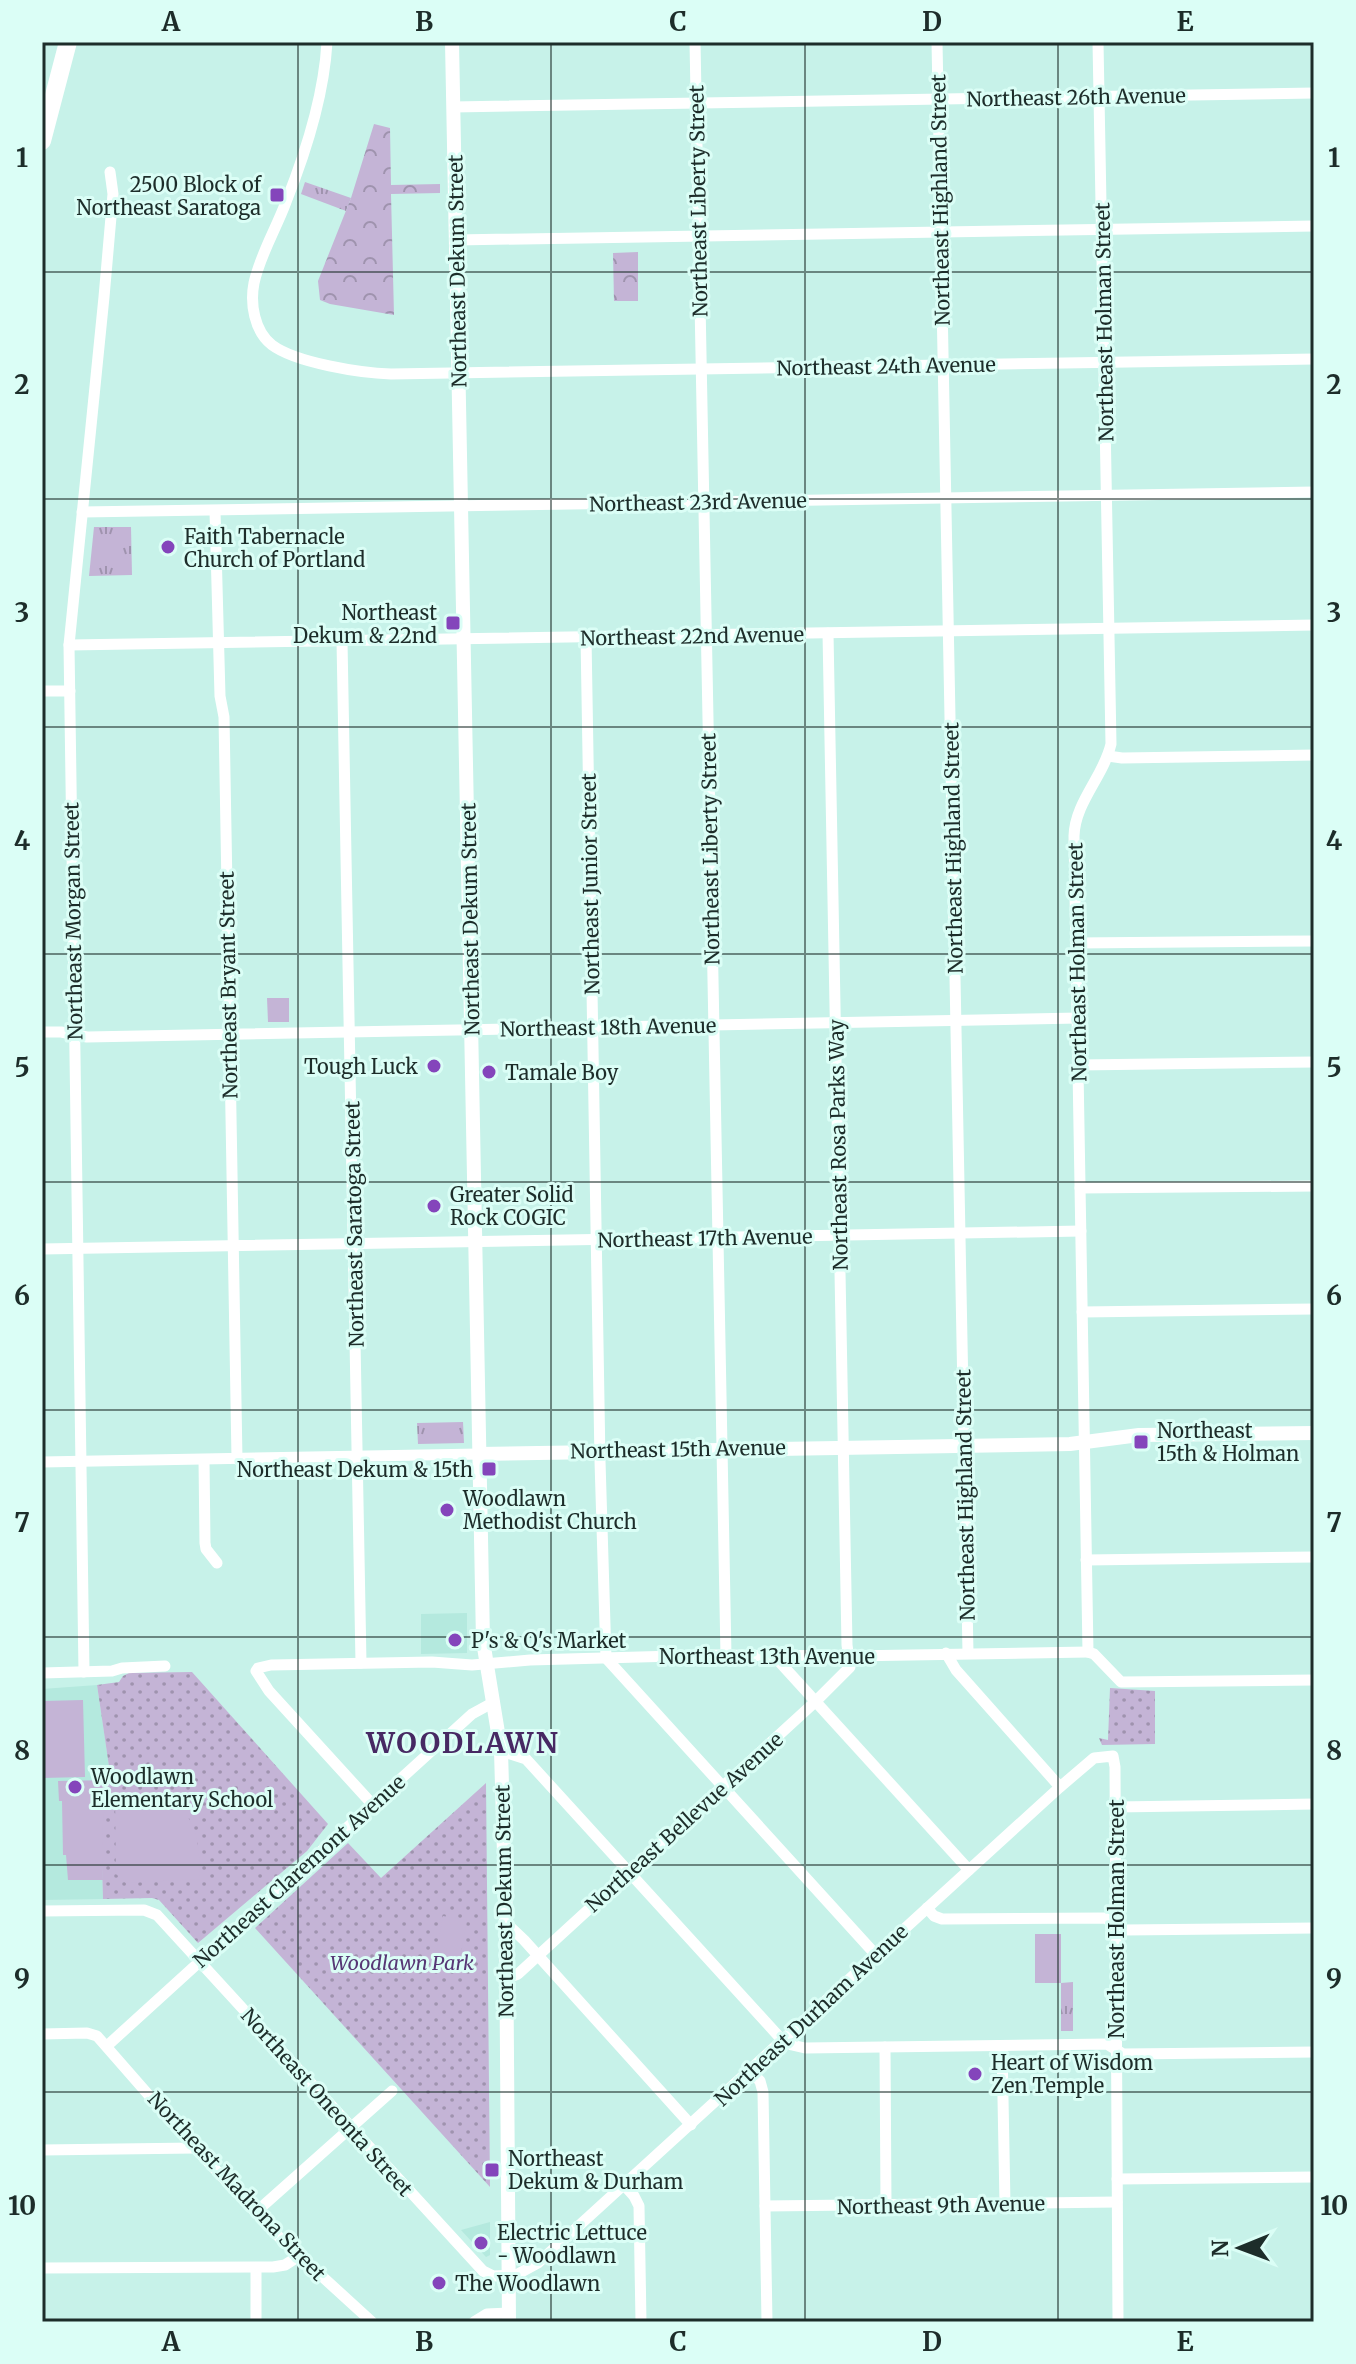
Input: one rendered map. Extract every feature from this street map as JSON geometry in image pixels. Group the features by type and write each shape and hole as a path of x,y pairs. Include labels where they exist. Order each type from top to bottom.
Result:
{"main road":[{"path":"42,141 68,42"}],"street":[{"path":"327,42 319,98 306,146 254,283 254,314 265,338 273,345 330,366 371,373 459,373"},
{"name":"Northeast Dekum Street","path":"452,42 483,1641 501,1751 506,1923 509,2317"},
{"name":"Northeast Liberty Street","path":"695,42 726,1656"},
{"name":"Northeast Highland Street","path":"937,42 968,1653"},
{"name":"Northeast Holman Street","path":"1088,1652 1075,822 1111,744 1098,42"},
{"name":"Northeast 26th Avenue","path":"453,107 1314,93"},
{"name":"Northeast Morgan Street","path":"84,1672 69,645 113,194 110,172"},
{"path":"456,240 1314,226"},
{"name":"Northeast 24th Avenue","path":"459,373 1314,359"},
{"name":"Northeast 23rd Avenue","path":"82,512 1314,492"},
{"name":"Northeast Bryant Street","path":"215,511 220,696 224,717 237,1459"},
{"name":"Northeast 22nd Avenue","path":"69,645 1314,625"},
{"name":"Northeast Rosa Parks Way","path":"828,633 847,1645 850,1656"},
{"name":"Northeast Junior Street","path":"586,637 606,1658"},
{"name":"Northeast Saratoga Street","path":"342,641 361,1663"},
{"path":"42,691 70,691"},
{"path":"1108,756 1314,755"},
{"path":"1076,943 1314,941"},
{"name":"Northeast 18th Avenue","path":"42,1032 87,1037 1078,1018"},
{"path":"1078,1065 1314,1062"},
{"path":"1080,1188 1314,1186"},
{"name":"Northeast 17th Avenue","path":"42,1249 1081,1231"},
{"path":"1082,1312 1314,1309"},
{"name":"Northeast 15th Avenue","path":"42,1462 1070,1444 1139,1435 1314,1433"},
{"path":"204,1460 205,1543 217,1563"},
{"path":"1086,1560 1314,1557"},
{"path":"1088,1652 1121,1682 1314,1680"},
{"name":"Northeast 13th Avenue","path":"373,1805 269,1691 256,1671 263,1665 432,1662 488,1665 530,1660 606,1658 1088,1652"},
{"path":"946,1653 956,1670 1060,1787"},
{"name":"Northeast Bellevue Avenue","path":"505,1979 518,1974 815,1702 848,1669 850,1656"},
{"path":"775,1657 969,1870"},
{"path":"606,1658 876,1955"},
{"path":"42,1673 165,1666"},
{"name":"Northeast Claremont Avenue","path":"108,2045 472,1714 494,1702"},
{"path":"501,1751 526,1759 783,2041 799,2048 1107,2044 1123,2054 1314,2052"},
{"name":"Northeast Holman Street","path":"1113,1756 1118,2322"},
{"name":"Northeast Durham Avenue","path":"509,2276 538,2263 625,2186 1060,1787 1094,1758 1113,1756"},
{"path":"1115,1807 1314,1804"},
{"path":"927,1908 942,1919 1105,1918 1125,1930 1314,1928"},
{"name":"Northeast Oneonta Street","path":"42,1911 153,1912 483,2271 489,2275 509,2276"},
{"path":"506,1923 691,2125"},
{"path":"42,2034 93,2034 108,2045"},
{"name":"Northeast Madrona Street","path":"108,2045 195,2148 299,2256 372,2322"},
{"path":"1002,2046 1005,2204"},
{"path":"885,2047 886,2205"},
{"path":"750,2071 760,2081 763,2092 767,2322"},
{"path":"256,2212 392,2091"},
{"path":"42,2150 195,2148"},
{"path":"1117,2179 1314,2177"},
{"path":"625,2186 639,2206 641,2322"},
{"name":"Northeast 9th Avenue","path":"765,2206 1117,2202"},
{"path":"42,2268 280,2267 299,2256"},
{"path":"256,2268 256,2322"},
{"path":"474,2322 487,2314 509,2317"}],"shaded area":[{"path":"467,1613 467,1653 421,1654 421,1614"},
{"name":"Woodlawn Elementary School","path":"97,1685 111,1780 102,1862 103,1899 42,1900 42,1689"},
{"name":"Electric Lettuce - Woodlawn","path":"490,2222 490,2255 486,2257 461,2230"}],"green space":[{"path":"374,124 390,128 391,185 440,184 440,193 391,194 394,315 320,300 318,281 351,198"},
{"path":"305,182 351,198 346,211 301,194"},
{"path":"638,252 638,301 614,301 613,253"},
{"path":"94,527 131,527 132,575 89,576"},
{"path":"267,998 289,998 289,1022 268,1022"},
{"path":"463,1422 464,1443 418,1444 417,1423"},
{"path":"192,1672 328,1824 307,1851 198,1943 159,1900 103,1899 101,1835 111,1780 97,1685 119,1682 129,1673"},
{"path":"1110,1688 1155,1691 1155,1744 1102,1745 1099,1738 1108,1740"},
{"path":"83,1700 85,1777 42,1778 42,1701"},
{"path":"111,1780 102,1830 103,1880 68,1880 66,1855 63,1855 62,1801 59,1801 58,1781"},
{"name":"Woodlawn Park","path":"486,1783 490,2187 255,1928 348,1843 381,1878"},
{"path":"150,1793 178,1806 192,1825 198,1849 200,1879 126,1883 116,1874 115,1794"},
{"path":"443,1916 467,1920 460,1959 436,1955"},
{"path":"1035,1934 1061,1934 1061,1983 1035,1983"},
{"path":"1073,1982 1073,2031 1061,2031 1061,1983"}],"place":[{"name":"2500 Block of Northeast Saratoga","path":"277,195"},
{"name":"Faith Tabernacle Church of Portland","path":"168,547"},
{"name":"Northeast Dekum & 22nd","path":"453,623"},
{"name":"Tough Luck","path":"434,1066"},
{"name":"Tamale Boy","path":"489,1072"},
{"name":"Greater Solid Rock COGIC","path":"434,1206"},
{"name":"Northeast 15th & Holman","path":"1141,1442"},
{"name":"Northeast Dekum & 15th","path":"489,1469"},
{"name":"Woodlawn Methodist Church","path":"447,1510"},
{"name":"P's & Q's Market","path":"455,1640"},
{"name":"Woodlawn Elementary School","path":"75,1787"},
{"name":"Heart of Wisdom Zen Temple","path":"975,2074"},
{"name":"Northeast Dekum & Durham","path":"492,2170"},
{"name":"Electric Lettuce - Woodlawn","path":"481,2243"},
{"name":"The Woodlawn","path":"439,2283"}],"district":[{"name":"WOODLAWN","path":"463,1743"}]}
